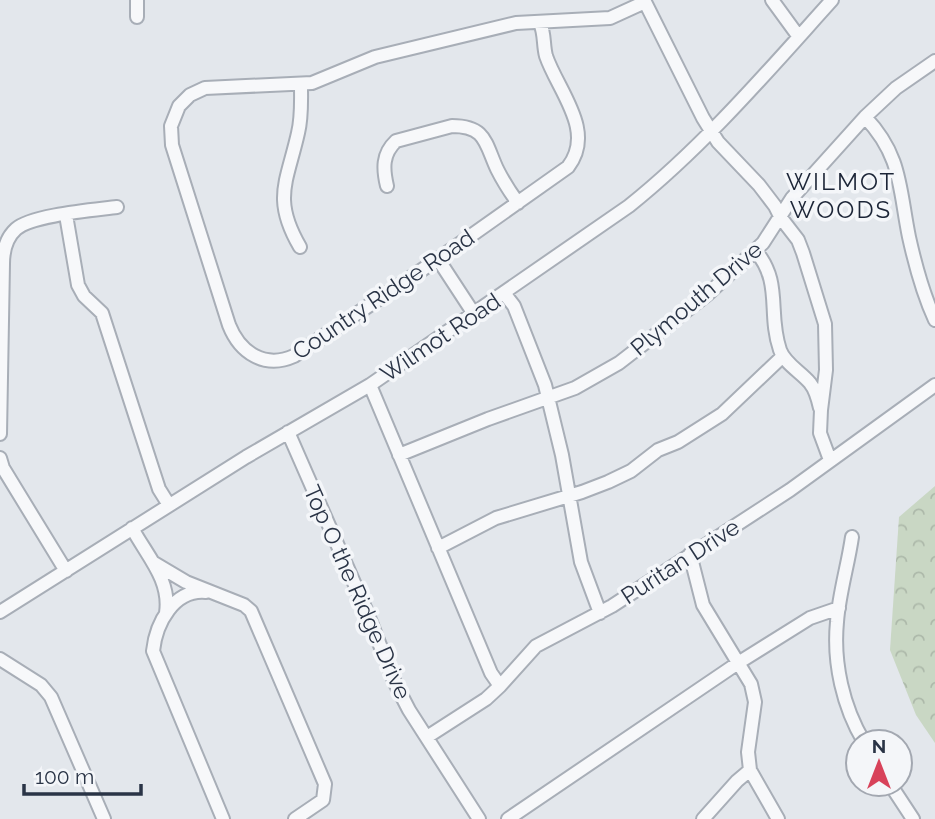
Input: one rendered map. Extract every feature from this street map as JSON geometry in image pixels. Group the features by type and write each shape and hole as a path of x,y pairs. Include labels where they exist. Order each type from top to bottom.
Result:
{"street":[{"path":"137,0 138,17"},
{"path":"772,0 799,37"},
{"name":"Wilmot Road","path":"0,612 169,505 370,385 638,199 657,184 711,130 832,0"},
{"path":"645,1 718,142 759,185 798,240 825,324 822,442 830,460"},
{"name":"Country Ridge Road","path":"540,23 547,58 578,131 574,160 568,167 438,259 286,359 261,359 245,350 238,343 229,325 172,145 171,126 184,100 205,88 312,83 375,57 516,23 610,18 645,1"},
{"name":"Plymouth Drive","path":"399,455 575,388 619,363 708,294 763,243 792,198 865,117 896,88 935,61"},
{"path":"300,247 290,231 283,197 301,115 301,85"},
{"path":"865,117 879,132 897,168 919,274 935,320"},
{"path":"387,186 383,170 385,159 390,146 396,141 452,126 470,127 482,136 505,186 518,203"},
{"path":"0,434 3,253 8,239 18,226 33,220 117,207"},
{"path":"66,215 78,285 84,296 102,313 159,489 169,505"},
{"path":"755,250 771,276 773,317 783,356 809,382 821,410"},
{"path":"438,259 474,314"},
{"path":"504,293 514,306 529,340 549,398 581,562 600,613"},
{"path":"438,548 496,518 568,496 631,471 658,450 678,442 722,414 783,356"},
{"path":"370,385 491,673 500,686"},
{"name":"Puritan Drive","path":"428,737 486,699 536,646 600,613 800,483 935,385"},
{"name":"Top O the Ridge Drive","path":"288,432 395,683 479,819"},
{"path":"0,458 3,468 66,570"},
{"path":"132,528 154,563 167,594 166,615"},
{"path":"852,537 836,625 840,681 847,707 857,728"},
{"path":"690,554 703,605 751,684 755,702 748,752 750,770 778,819"},
{"path":"154,563 186,582 244,605 251,611 323,777 326,790 323,800 295,819"},
{"path":"213,593 197,591 184,594 175,601 166,615 154,646 154,657 223,819"},
{"path":"508,819 738,663 810,618 839,608"},
{"path":"0,659 41,685 51,697 104,819"},
{"path":"703,819 737,780 750,770"},
{"path":"899,798 913,819"}],"green space":[{"path":"935,486 935,743 916,715 890,650 899,517"}],"district":[{"name":"WILMOT WOODS","path":"841,195"}]}
